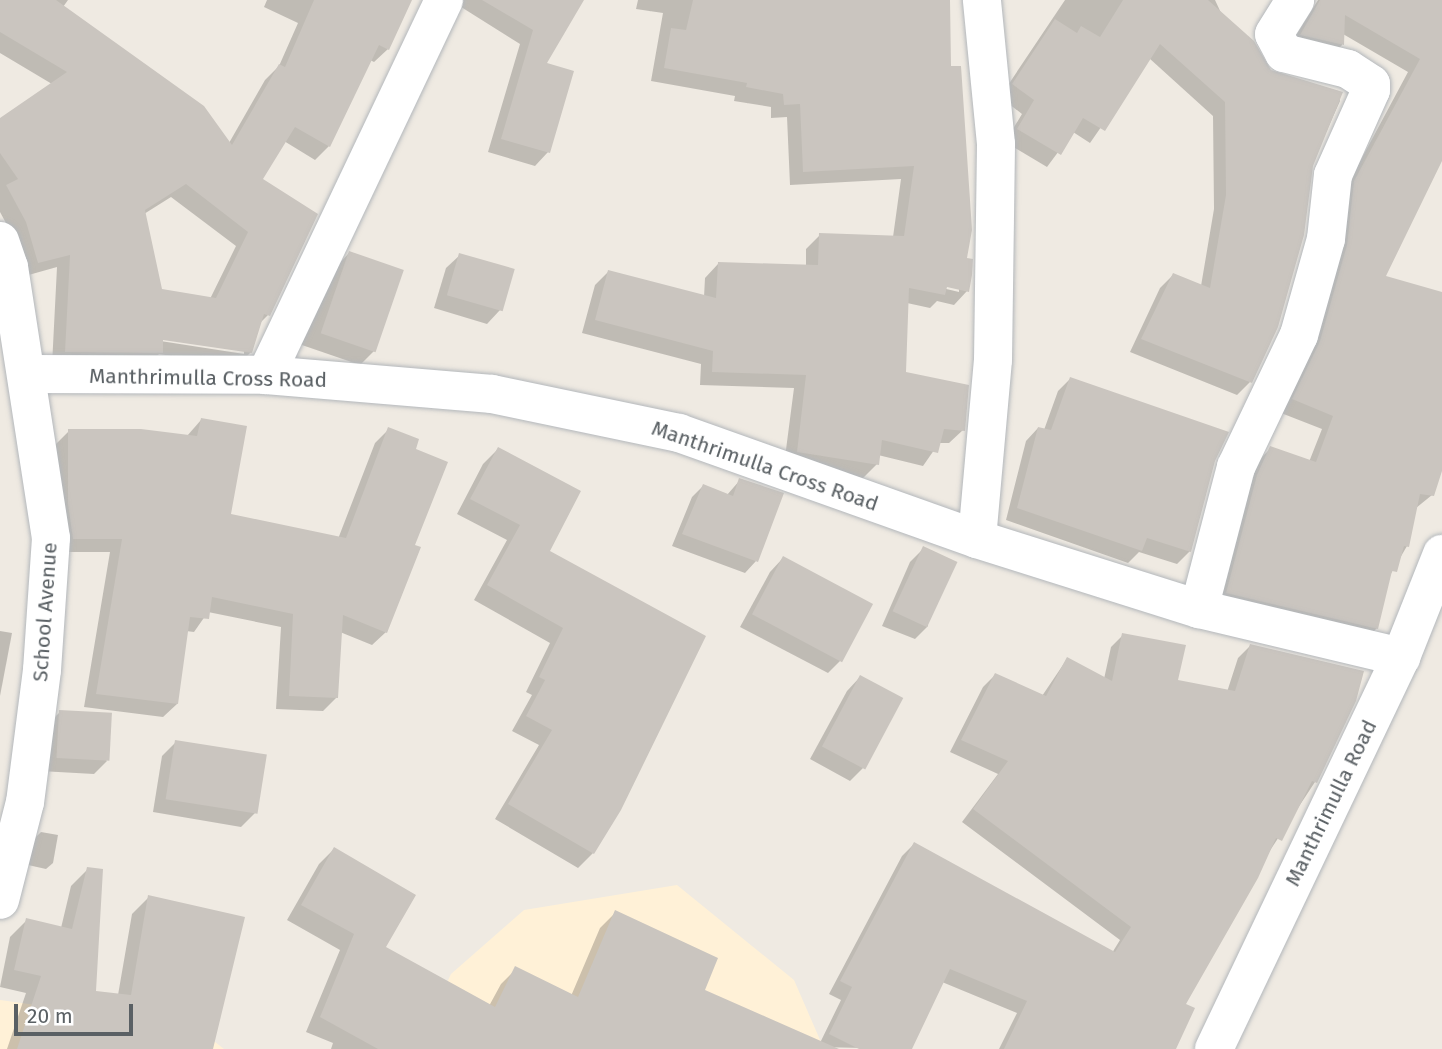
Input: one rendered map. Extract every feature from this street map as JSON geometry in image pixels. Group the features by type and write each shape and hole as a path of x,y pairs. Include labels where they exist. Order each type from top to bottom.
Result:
{"street":[{"path":"266,375 444,0"},
{"path":"978,539 993,360 996,144 982,0"},
{"path":"1199,609 1236,467 1299,335 1326,239 1333,175 1371,90 1371,84 1348,69 1284,53 1274,34 1295,0"},
{"name":"School Avenue","path":"0,241 9,267 51,538 42,670 24,802 0,900"},
{"name":"Manthrimulla Cross Road","path":"27,374 266,375 492,394 679,433 978,539 1199,609 1401,657"},
{"name":"Manthrimulla Road","path":"1214,1049 1401,657 1442,554"}],"shaded area":[{"path":"677,885 794,980 824,1049 415,1049 451,974 524,910"},
{"path":"0,1000 196,1027 224,1049 0,1049"}],"building":[{"path":"0,0 56,0 204,106 232,145 279,64 285,67 314,0 412,0 389,50 379,45 330,147 295,127 263,179 318,214 270,316 264,314 252,353 163,340 163,353 65,352 70,255 38,263 26,222 6,185 18,179 0,153 0,118 67,72 0,32","holes":["186,184 248,232 216,298 162,289 145,210"]},
{"path":"482,0 584,0 547,63 574,71 550,153 501,139 533,30"},
{"path":"693,0 950,0 951,66 961,66 972,230 967,258 973,259 972,275 969,292 947,287 945,295 909,288 906,372 969,385 965,431 944,429 938,453 882,440 879,465 797,452 806,375 712,372 713,351 595,320 608,270 716,298 718,262 818,265 819,233 904,236 914,166 803,172 800,104 784,105 783,94 746,87 747,83 664,68 671,28 686,30"},
{"path":"1123,0 1208,0 1254,41 1271,70 1343,92 1313,166 1304,235 1278,327 1252,383 1141,339 1173,273 1210,288 1226,195 1225,102 1160,44 1105,131 1083,118 1061,155 1017,129 1034,100 1012,84 1055,19 1077,33 1081,26 1100,37"},
{"path":"1320,0 1442,0 1442,161 1386,276 1442,292 1442,471 1434,496 1420,494 1409,547 1404,546 1397,572 1392,571 1378,629 1226,593 1257,475 1270,446 1316,462 1333,416 1292,399 1320,341 1347,245 1354,181 1420,59 1345,15 1344,45 1300,35"},
{"path":"349,251 404,270 376,352 321,333"},
{"path":"459,253 515,269 503,311 447,295"},
{"path":"1070,377 1229,432 1215,461 1191,552 1147,538 1142,551 1017,508 1038,427 1051,430"},
{"path":"201,418 247,426 231,514 346,538 388,427 419,439 416,449 448,462 415,545 421,547 387,633 343,615 338,698 289,696 293,614 212,597 209,619 190,617 178,704 96,694 122,539 73,539 68,504 68,429 141,429 197,436"},
{"path":"498,447 581,491 550,551 706,636 621,810 594,854 508,804 552,730 526,716 545,680 539,677 563,628 487,585 520,525 470,499"},
{"path":"739,478 784,493 758,562 682,534 703,484 733,496"},
{"path":"923,546 957,562 927,627 893,611"},
{"path":"783,556 873,604 842,662 752,614"},
{"path":"1122,633 1186,645 1178,680 1235,691 1250,644 1364,671 1356,701 1317,783 1312,781 1282,841 1276,838 1258,878 1186,1004 1195,1008 1176,1049 1004,1049 1027,1001 950,969 912,1049 859,1049 829,1034 852,987 840,981 914,842 1115,952 1131,927 973,809 1008,761 961,740 995,673 1046,696 1067,657 1112,681"},
{"path":"860,675 903,698 865,770 822,747"},
{"path":"59,710 112,713 109,761 56,758"},
{"path":"175,740 267,755 257,814 166,799"},
{"path":"334,847 416,895 386,947 495,1007 515,966 578,997 615,910 718,958 705,990 839,1049 378,1049 320,1017 354,934 301,905"},
{"path":"87,867 103,869 96,991 131,995 148,895 245,917 213,1049 17,1049 41,976 14,970 26,918 72,929"}]}
